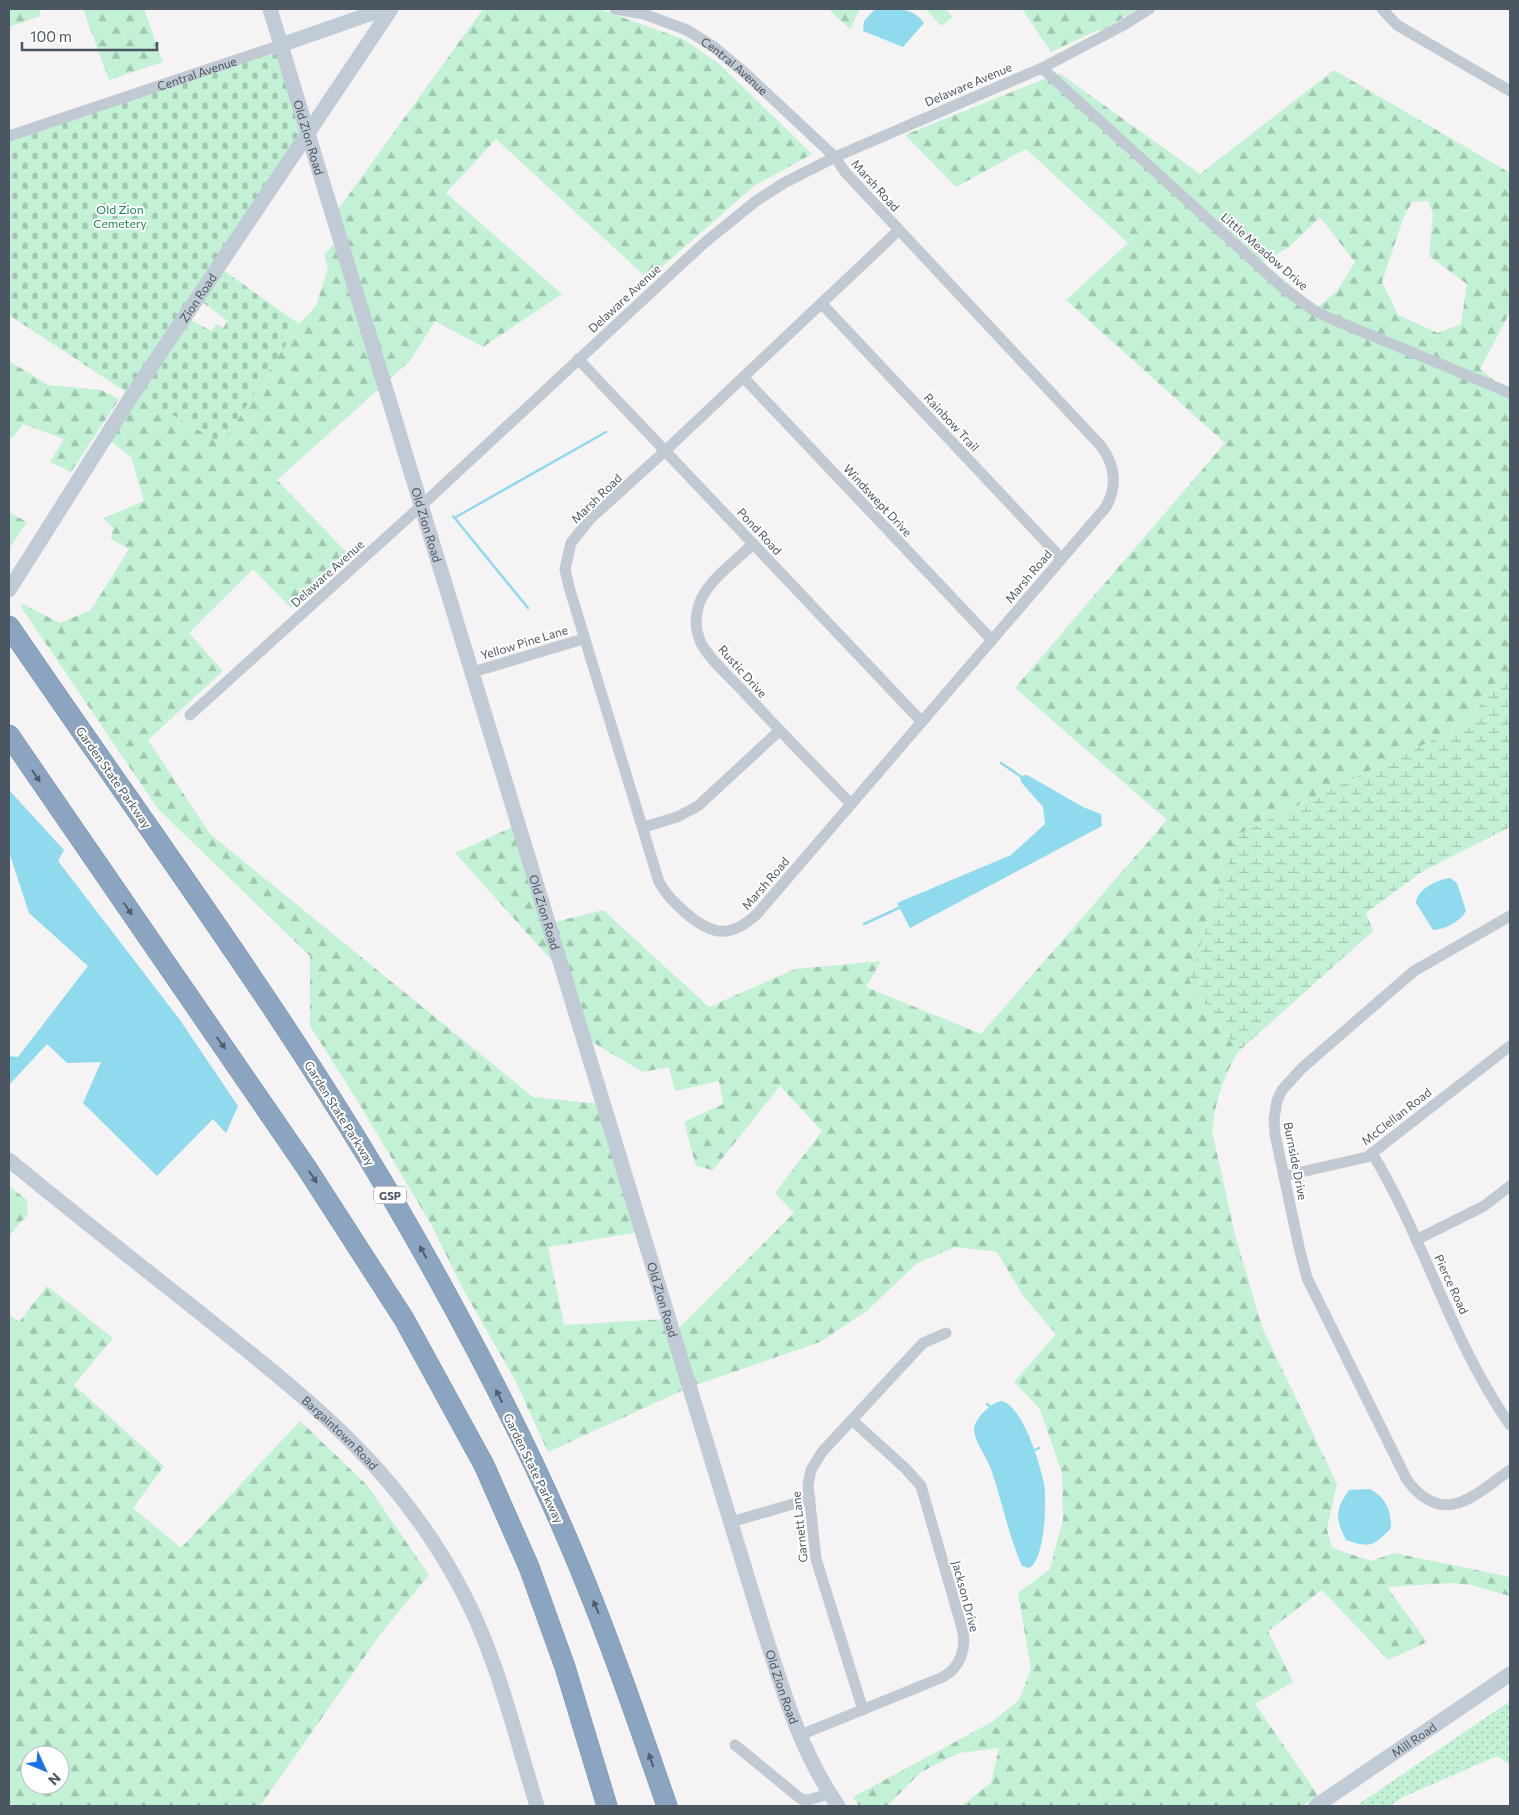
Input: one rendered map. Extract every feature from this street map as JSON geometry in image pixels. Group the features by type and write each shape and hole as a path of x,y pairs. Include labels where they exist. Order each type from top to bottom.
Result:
{"highway":[{"name":"Garden State Parkway","path":"13,632 296,1043 406,1222 459,1318 527,1451 574,1554 604,1629 667,1806"},
{"path":"9,735 295,1150 404,1319 484,1465 529,1567 565,1667 607,1806"}],"street":[{"name":"Old Zion Road","path":"270,9 731,1522 798,1736 829,1794 838,1806"},
{"name":"Central Avenue","path":"9,136 384,9"},
{"name":"Zion Road","path":"9,590 131,397 391,9"},
{"name":"Central Avenue","path":"615,9 661,19 687,30 708,42 744,72 835,157"},
{"name":"Delaware Avenue","path":"190,714 421,506 727,223 784,183 835,157 1042,68 1122,26 1149,9"},
{"path":"1382,9 1397,25 1510,91"},
{"name":"Little Meadow Drive","path":"1042,68 1253,261 1300,301 1327,317 1510,393"},
{"name":"Marsh Road","path":"835,157 845,172 1093,437 1109,459 1114,476 1112,496 1106,506 758,914 739,928 727,931 706,929 668,896 659,882 644,827 583,639 564,569 571,543 590,519 666,451 899,230"},
{"name":"Rainbow Trail","path":"822,304 1061,558"},
{"name":"Pond Road","path":"578,359 922,722"},
{"name":"Windswept Drive","path":"744,378 992,640"},
{"name":"Rustic Drive","path":"754,544 711,585 701,598 696,626 701,643 714,661 779,731 851,804"},
{"name":"Yellow Pine Lane","path":"473,672 583,639"},
{"path":"644,827 676,817 698,806 779,731"},
{"name":"Burnside Drive","path":"1510,916 1414,970 1289,1080 1280,1094 1275,1114 1275,1134 1307,1278 1407,1480 1422,1497 1440,1505 1468,1500 1510,1470"},
{"name":"McClellan Road","path":"1284,1176 1360,1159 1372,1153 1510,1046"},
{"name":"Pierce Road","path":"1372,1153 1398,1199 1484,1385 1510,1425"},
{"name":"Bargaintown Road","path":"9,1160 307,1399 350,1438 395,1488 445,1560 481,1631 496,1670 537,1806"},
{"path":"1416,1240 1484,1206 1510,1186"},
{"name":"Garnett Lane","path":"863,1710 818,1570 809,1481 813,1465 923,1343 946,1333"},
{"name":"Jackson Drive","path":"798,1736 947,1675 959,1662 964,1642 921,1486 906,1469 852,1420"},
{"path":"731,1522 810,1499"},
{"name":"Mill Road","path":"1316,1806 1510,1674"},
{"path":"735,1745 804,1800 829,1794"}],"green space":[{"path":"9,9 39,9 41,16 9,27"},
{"path":"83,9 144,9 163,62 109,80"},
{"path":"483,9 599,9 683,39 718,63 812,154 754,186 648,279 496,139 446,193 562,294 483,347 435,321 411,360 277,480 348,554 291,608 253,569 189,633 223,671 148,740 210,834 533,1097 601,1104 640,1232 548,1247 564,1325 667,1319 672,1335 794,1213 775,1193 822,1131 780,1086 713,1170 696,1166 684,1122 723,1104 719,1081 675,1091 669,1067 643,1072 582,1036 563,973 455,853 517,825 547,924 603,910 709,1007 795,969 881,961 866,987 981,1034 1167,820 1015,688 1225,443 1066,300 1128,243 1026,149 956,187 905,135 1059,73 1200,174 1334,70 1510,173 1510,312 1480,369 1510,393 1510,667 1466,724 1237,835 1189,980 1238,1052 1220,1090 1212,1131 1235,1235 1262,1327 1337,1484 1327,1529 1332,1548 1371,1561 1394,1553 1510,1577 1510,1596 1471,1585 1449,1583 1387,1587 1427,1642 1388,1660 1322,1590 1268,1631 1293,1682 1255,1704 1318,1795 1302,1806 961,1806 991,1783 999,1748 959,1753 921,1772 887,1806 859,1806 853,1797 992,1722 1019,1700 1031,1669 1018,1593 1050,1569 1063,1519 1062,1473 1040,1409 1014,1382 1056,1334 1024,1297 997,1252 955,1247 916,1264 868,1310 820,1342 690,1387 548,1452 515,1380 463,1289 432,1226 357,1100 310,1026 310,956 158,809 21,607 23,604 60,623 91,610 129,549 111,539 113,528 104,518 144,501 131,457 110,441 140,396 222,443 299,324 316,306 328,268 324,255 338,239 332,218","holes":["1428,201 1433,214 1429,256 1467,284 1461,324 1438,333 1398,315 1382,282 1403,219 1412,202","1320,217 1355,262 1337,291 1317,308 1263,262 1289,247"]},
{"path":"828,9 860,9 850,29"},
{"path":"926,9 945,9 953,17 941,26"},
{"path":"1022,9 1138,9 1102,31 1098,30 1051,52"},
{"name":"Old Zion Cemetery","path":"276,53 307,134 132,396 9,315 9,136 189,75"},
{"path":"223,270 299,324 222,444 140,396 191,320 211,331 217,324 223,328 228,321 202,302"},
{"path":"9,361 48,385 101,390 119,399 71,472 50,462 64,439 23,424 13,438 9,437"},
{"path":"9,512 27,522 9,549"},
{"path":"1510,667 1510,827 1423,871 1366,913 1373,931 1238,1052 1189,980 1237,835 1466,724"},
{"path":"9,1186 27,1200 28,1214 9,1236"},
{"path":"47,1286 113,1338 74,1385 164,1466 133,1508 181,1548 300,1421 367,1485 429,1575 379,1636 260,1806 9,1806 9,1314 19,1322"},
{"path":"1510,1701 1510,1765 1497,1756 1403,1797 1390,1806 1356,1806"}],"water":[{"path":"875,9 908,11 924,23 903,47 863,31 864,21"},
{"path":"1027,775 1083,807 1101,814 1102,826 910,928 897,903 1011,855 1045,824 1043,807 1021,782 1020,776"},
{"path":"9,790 64,850 58,861 180,1020 238,1106 226,1133 213,1119 157,1176 83,1103 101,1062 67,1063 47,1044 9,1085 9,1056 18,1057 88,966 29,913 9,852"},
{"path":"1450,878 1457,883 1466,911 1464,915 1452,924 1433,930 1416,903 1417,898 1428,886"},
{"path":"1002,1401 1010,1405 1023,1424 1039,1463 1044,1484 1045,1516 1042,1543 1039,1554 1029,1568 1022,1566 1017,1554 992,1472 974,1430 977,1421 984,1411 993,1404"},
{"path":"1370,1489 1380,1496 1389,1510 1391,1528 1372,1544 1354,1543 1346,1540 1338,1520 1341,1503 1349,1490"}],"waterway":[{"path":"456,517 606,432"},
{"path":"453,516 528,608"},
{"path":"1001,763 1023,778"},
{"path":"864,924 903,906"},
{"path":"987,1404 991,1407"},
{"path":"1033,1451 1039,1448"}]}
